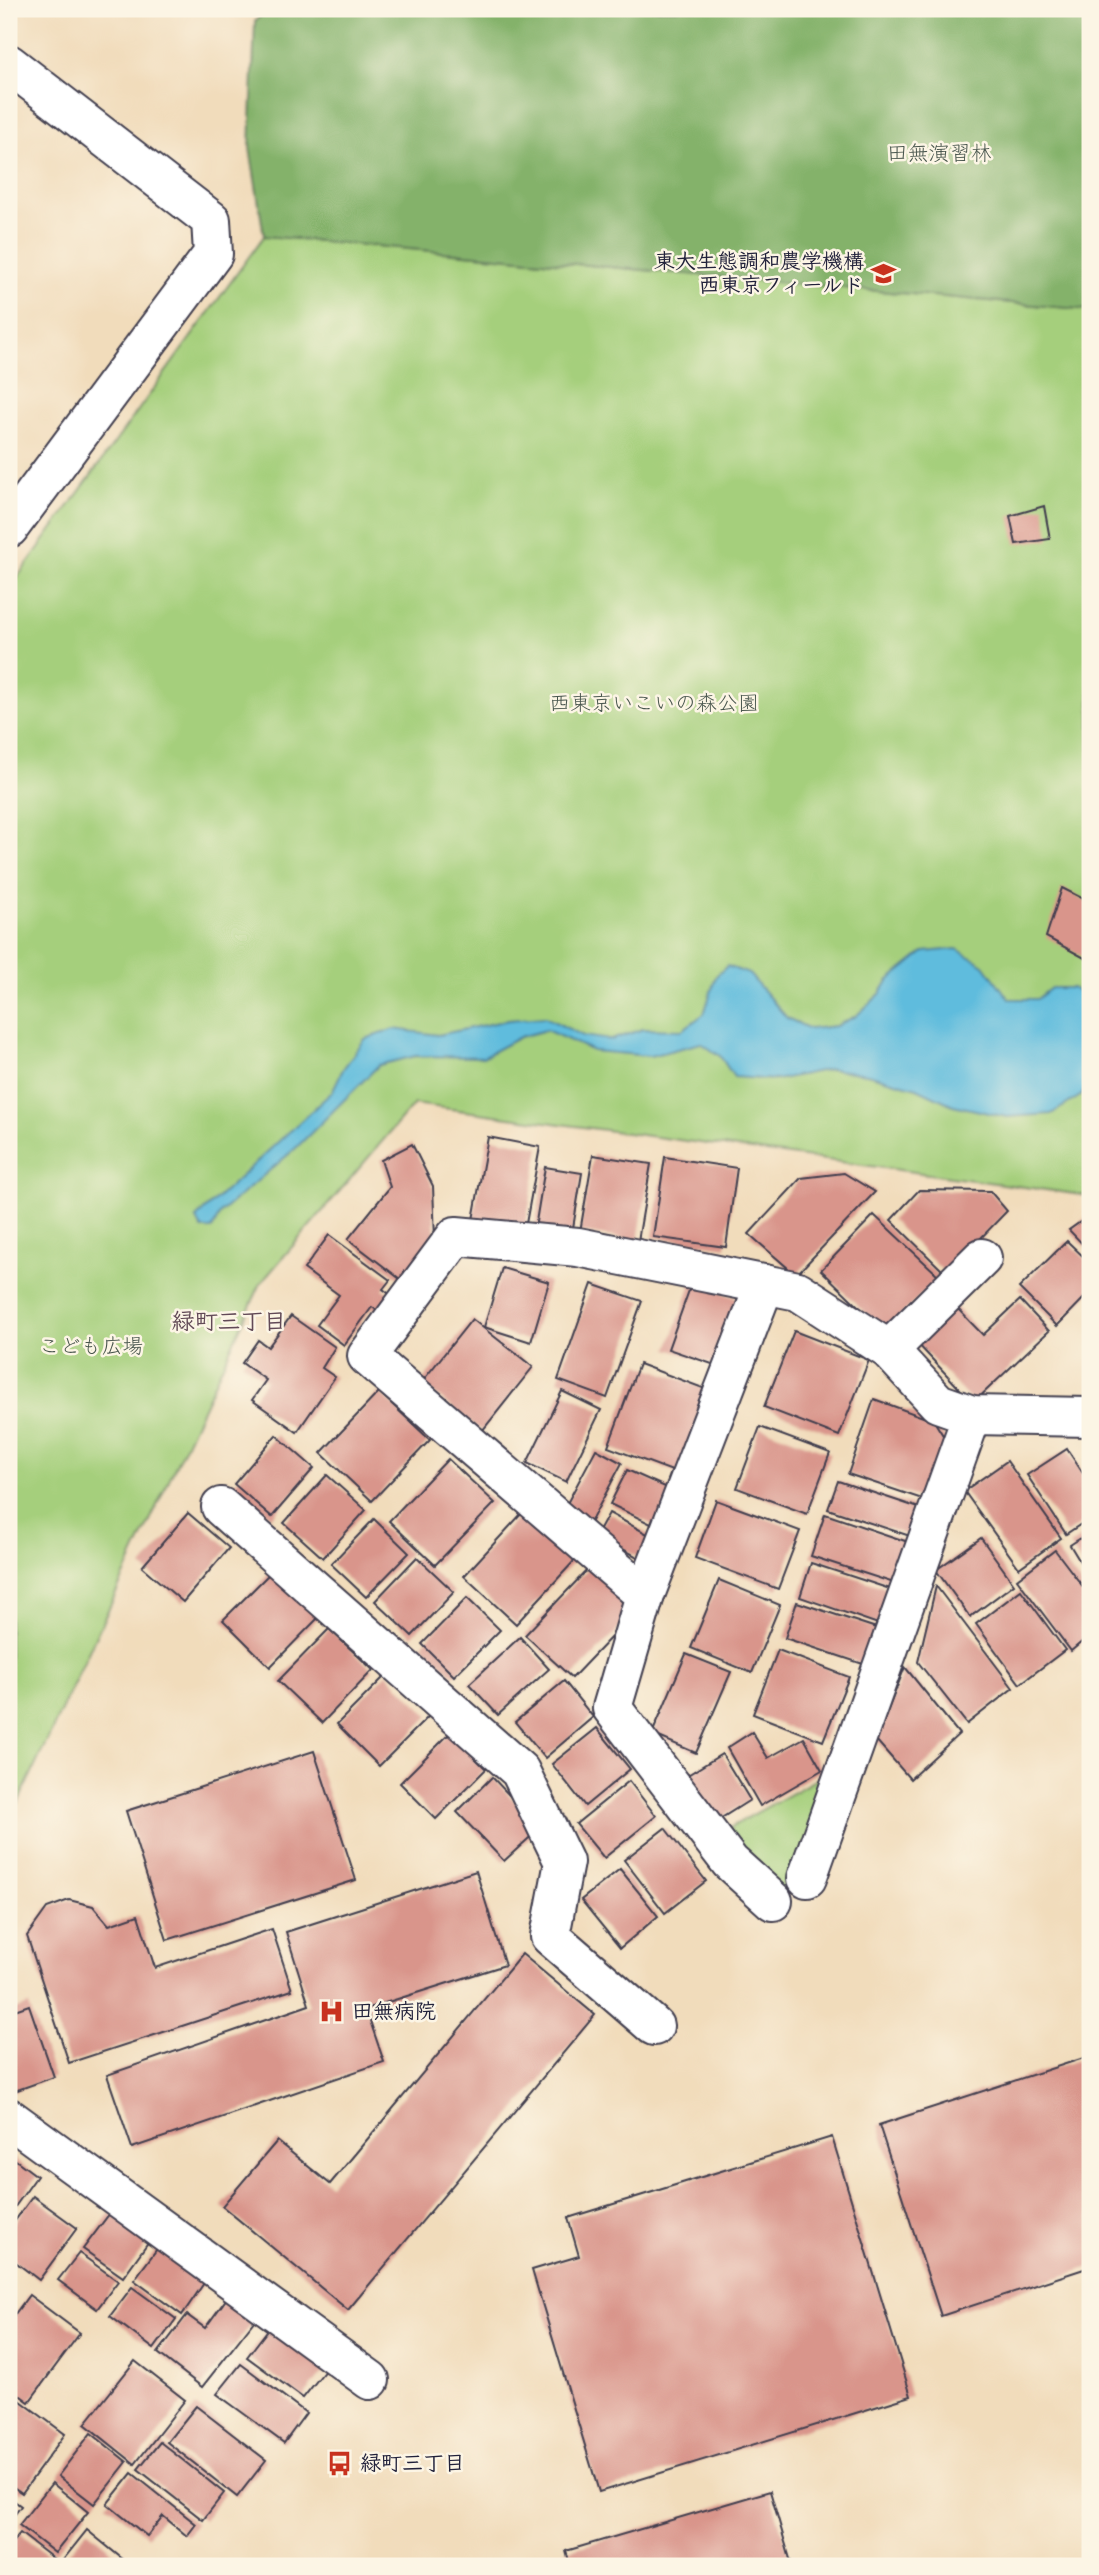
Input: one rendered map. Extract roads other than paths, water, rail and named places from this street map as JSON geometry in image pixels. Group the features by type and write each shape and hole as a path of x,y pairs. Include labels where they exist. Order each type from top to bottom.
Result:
{"street":[{"path":"9,64 211,220 213,254 9,528"},
{"path":"645,1595 367,1356 456,1236 578,1247 798,1291 889,1350 938,1403 972,1415 1090,1417"},
{"path":"889,1350 982,1258"},
{"path":"765,1284 645,1595 612,1707 730,1862 773,1901"},
{"path":"807,1878 972,1415"},
{"path":"221,1507 520,1771 564,1862 550,1936 654,2026"},
{"path":"9,2118 370,2380"}],"water":[{"path":"957,949 984,965 1009,999 1037,999 1051,988 1072,988 1090,999 1090,1080 1082,1095 1051,1114 1007,1117 953,1105 917,1088 867,1074 830,1069 776,1080 734,1077 720,1056 701,1043 650,1056 593,1051 546,1030 520,1037 483,1057 416,1056 379,1065 297,1147 221,1212 212,1229 202,1229 196,1218 332,1092 343,1069 365,1039 394,1029 438,1035 508,1020 545,1017 583,1036 611,1040 643,1029 682,1030 704,1014 716,976 727,966 749,974 787,1018 810,1029 836,1026 856,1016 880,994 888,981 924,952"}],"place":[{"name":"東大生態調和農学機構 西東京フィールド","path":"884,273"},
{"name":"田無病院","path":"332,2011"},
{"name":"緑町三丁目","path":"340,2463"}],"district":[{"name":"緑町三丁目","path":"229,1321"}],"park label":[{"name":"田無演習林","path":"939,153"},
{"name":"西東京いこいの森公園","path":"654,703"},
{"name":"こども広場","path":"91,1346"}]}
